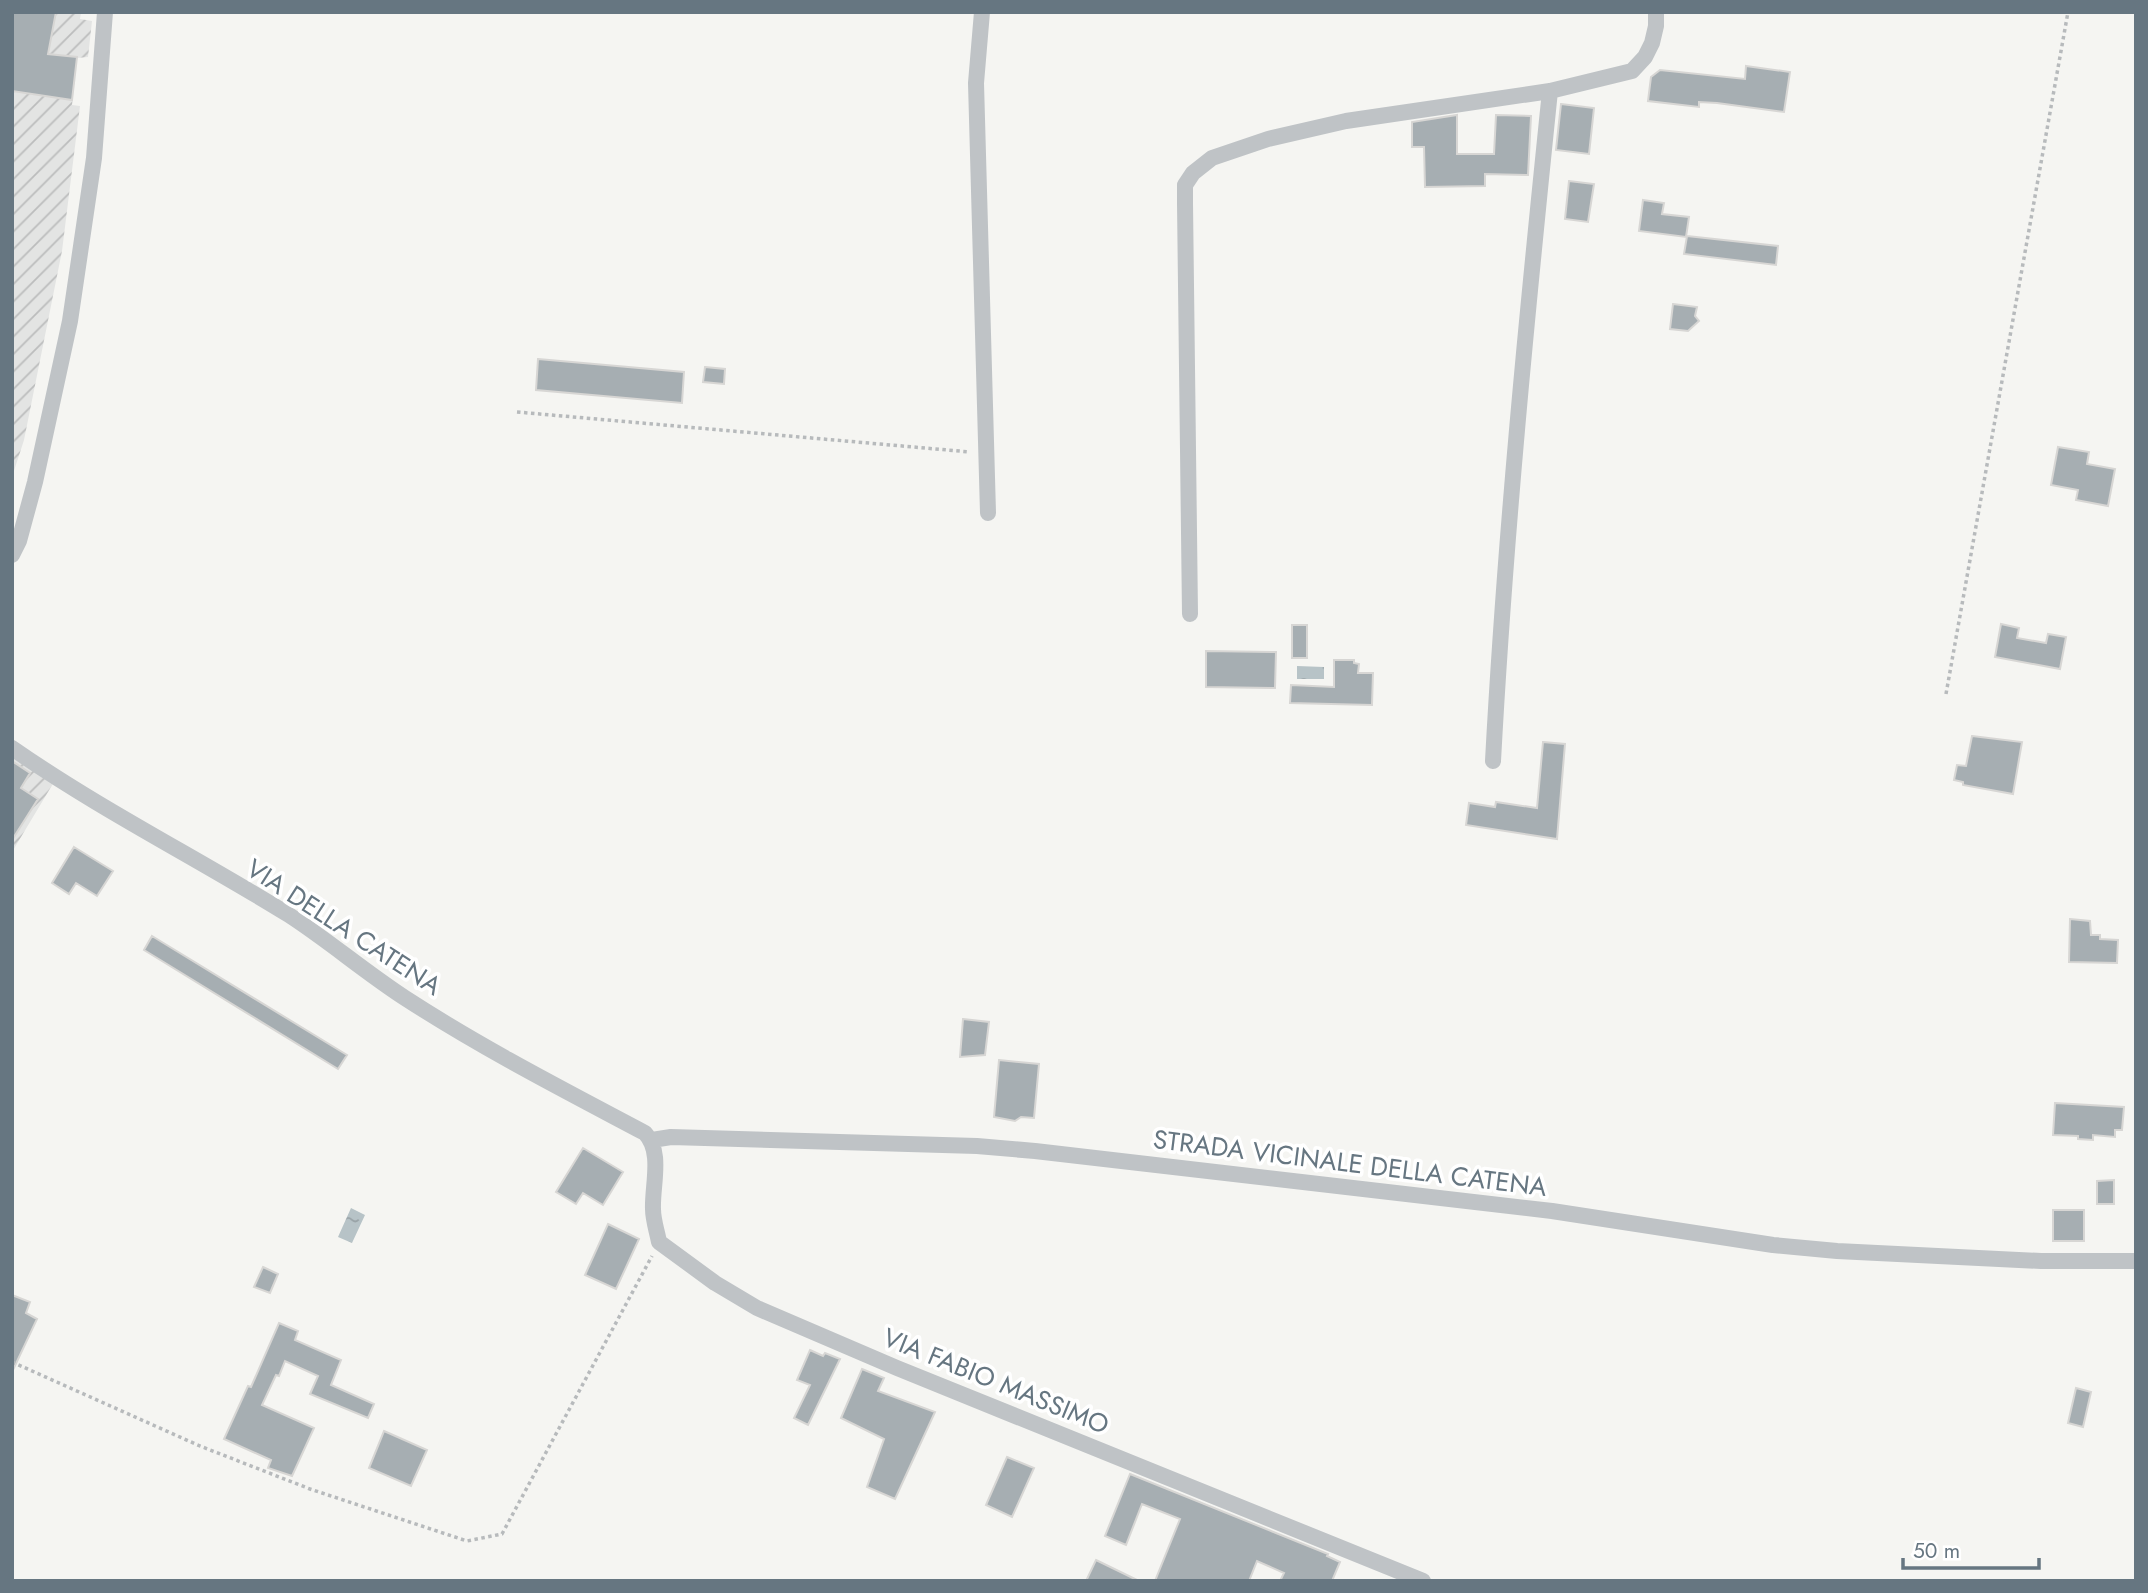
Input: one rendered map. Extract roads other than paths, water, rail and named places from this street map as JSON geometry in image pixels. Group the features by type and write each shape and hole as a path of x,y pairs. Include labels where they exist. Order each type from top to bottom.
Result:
{"street":[{"path":"12,555 19,541 35,482 71,321 94,158 105,12"},
{"path":"982,12 976,83 988,513"},
{"path":"1190,614 1185,185 1193,173 1212,158 1268,139 1346,121 1550,91 1632,71 1653,43 1656,12"},
{"path":"1493,761 1500,628 1518,403 1550,91"},
{"name":"VIA DELLA CATENA","path":"12,748 154,837 288,915 340,949 403,997 450,1026 645,1133 652,1140"},
{"name":"STRADA VICINALE DELLA CATENA","path":"652,1140 671,1137 977,1146 1552,1211 1773,1245 1837,1251 2041,1261 2136,1261"},
{"name":"VIA FABIO MASSIMO","path":"652,1140 655,1152 653,1212 659,1242 715,1283 757,1308 897,1368 1423,1581"}],"water":[{"path":"1297,666 1324,667 1324,679 1297,679"},
{"path":"351,1208 365,1215 352,1243 338,1237"}]}
